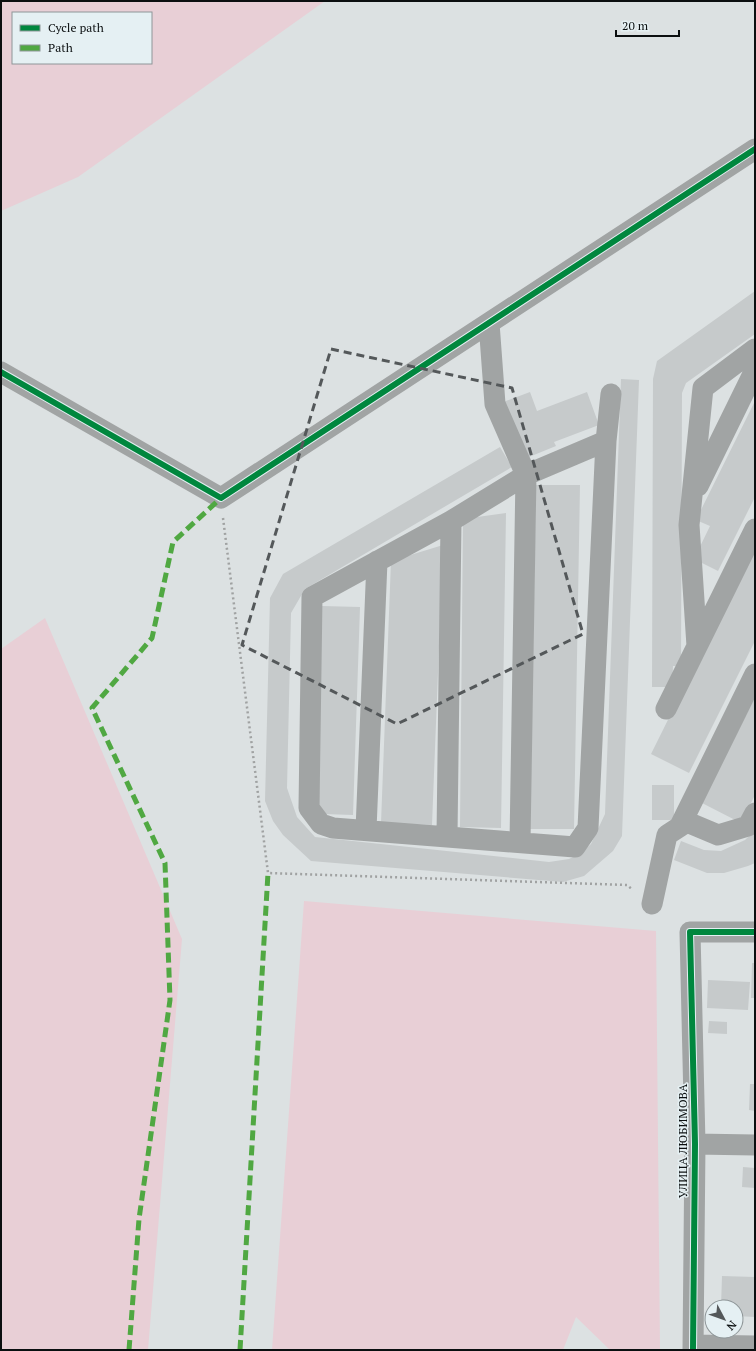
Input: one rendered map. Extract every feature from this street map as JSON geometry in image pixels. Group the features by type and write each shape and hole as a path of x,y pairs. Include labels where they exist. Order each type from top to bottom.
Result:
{"street":[{"path":"1,372 221,498 755,149"},
{"path":"488,323 495,404 526,475 520,842"},
{"path":"698,646 689,525 703,388 755,349"},
{"path":"692,498 755,370"},
{"path":"606,441 526,475 451,521 312,597 309,808 321,824 333,828 575,847 588,828 606,441 611,394"},
{"path":"447,836 451,521"},
{"path":"666,709 755,529"},
{"path":"366,830 377,561"},
{"path":"680,826 755,674"},
{"path":"652,904 667,835 687,822 718,835 748,826 755,813"},
{"name":"УЛИЦА ЛЮБИМОВА","path":"693,1347 695,1144 690,932 755,932"},
{"path":"695,1144 755,1145"},
{"path":"693,1347 755,1346"}],"path":[{"path":"221,498 268,874 627,885 652,904"}],"highlighted area":[{"path":"331,349 512,388 583,634 397,724 242,645"}],"shaded area":[{"path":"1,1 325,1 78,177 1,211"},
{"path":"45,618 182,939 148,1350 1,1350 1,649"},
{"path":"304,901 656,931 660,1350 610,1350 576,1317 563,1350 272,1350"}],"building":[{"path":"755,291 755,334 686,383 682,393 681,666 673,666 672,687 652,687 653,379 657,361"},
{"path":"621,379 639,380 622,836 613,851 584,876 563,882 311,861 283,835 273,821 265,801 270,598 283,574 500,447 512,467 305,589 291,613 287,788 297,817 315,837 549,862 569,859 581,853 591,844 605,814"},
{"path":"530,392 537,411 587,392 599,425 554,442 556,446 524,459 503,402"},
{"path":"755,401 755,497 718,571 694,559 710,526 696,520"},
{"path":"536,485 580,485 574,829 530,829"},
{"path":"506,513 501,828 460,827 463,519"},
{"path":"443,545 432,825 381,823 391,561"},
{"path":"755,545 755,641 689,773 651,754"},
{"path":"322,606 360,607 353,815 324,814 316,801"},
{"path":"755,697 755,795 741,823 702,803"},
{"path":"652,785 674,785 674,820 652,820"},
{"path":"755,830 755,863 748,866 724,873 707,873 674,860 681,841 704,850 721,851 745,840"},
{"path":"752,963 755,963 755,998 751,998"},
{"path":"708,980 750,982 748,1010 707,1008"},
{"path":"709,1021 727,1022 727,1034 708,1033"},
{"path":"750,1084 755,1084 755,1111 749,1110"},
{"path":"743,1167 755,1168 755,1188 742,1187"},
{"path":"722,1276 755,1277 755,1317 744,1316 744,1299 721,1299"}],"marked path":[{"path":"129,1350 139,1219 170,1000 165,863 92,708 152,638 173,542 221,498"},
{"path":"240,1350 268,873"}],"cycle path":[{"path":"1,372 221,498 755,149"},
{"path":"693,1350 695,1144 690,932 755,932"}]}
